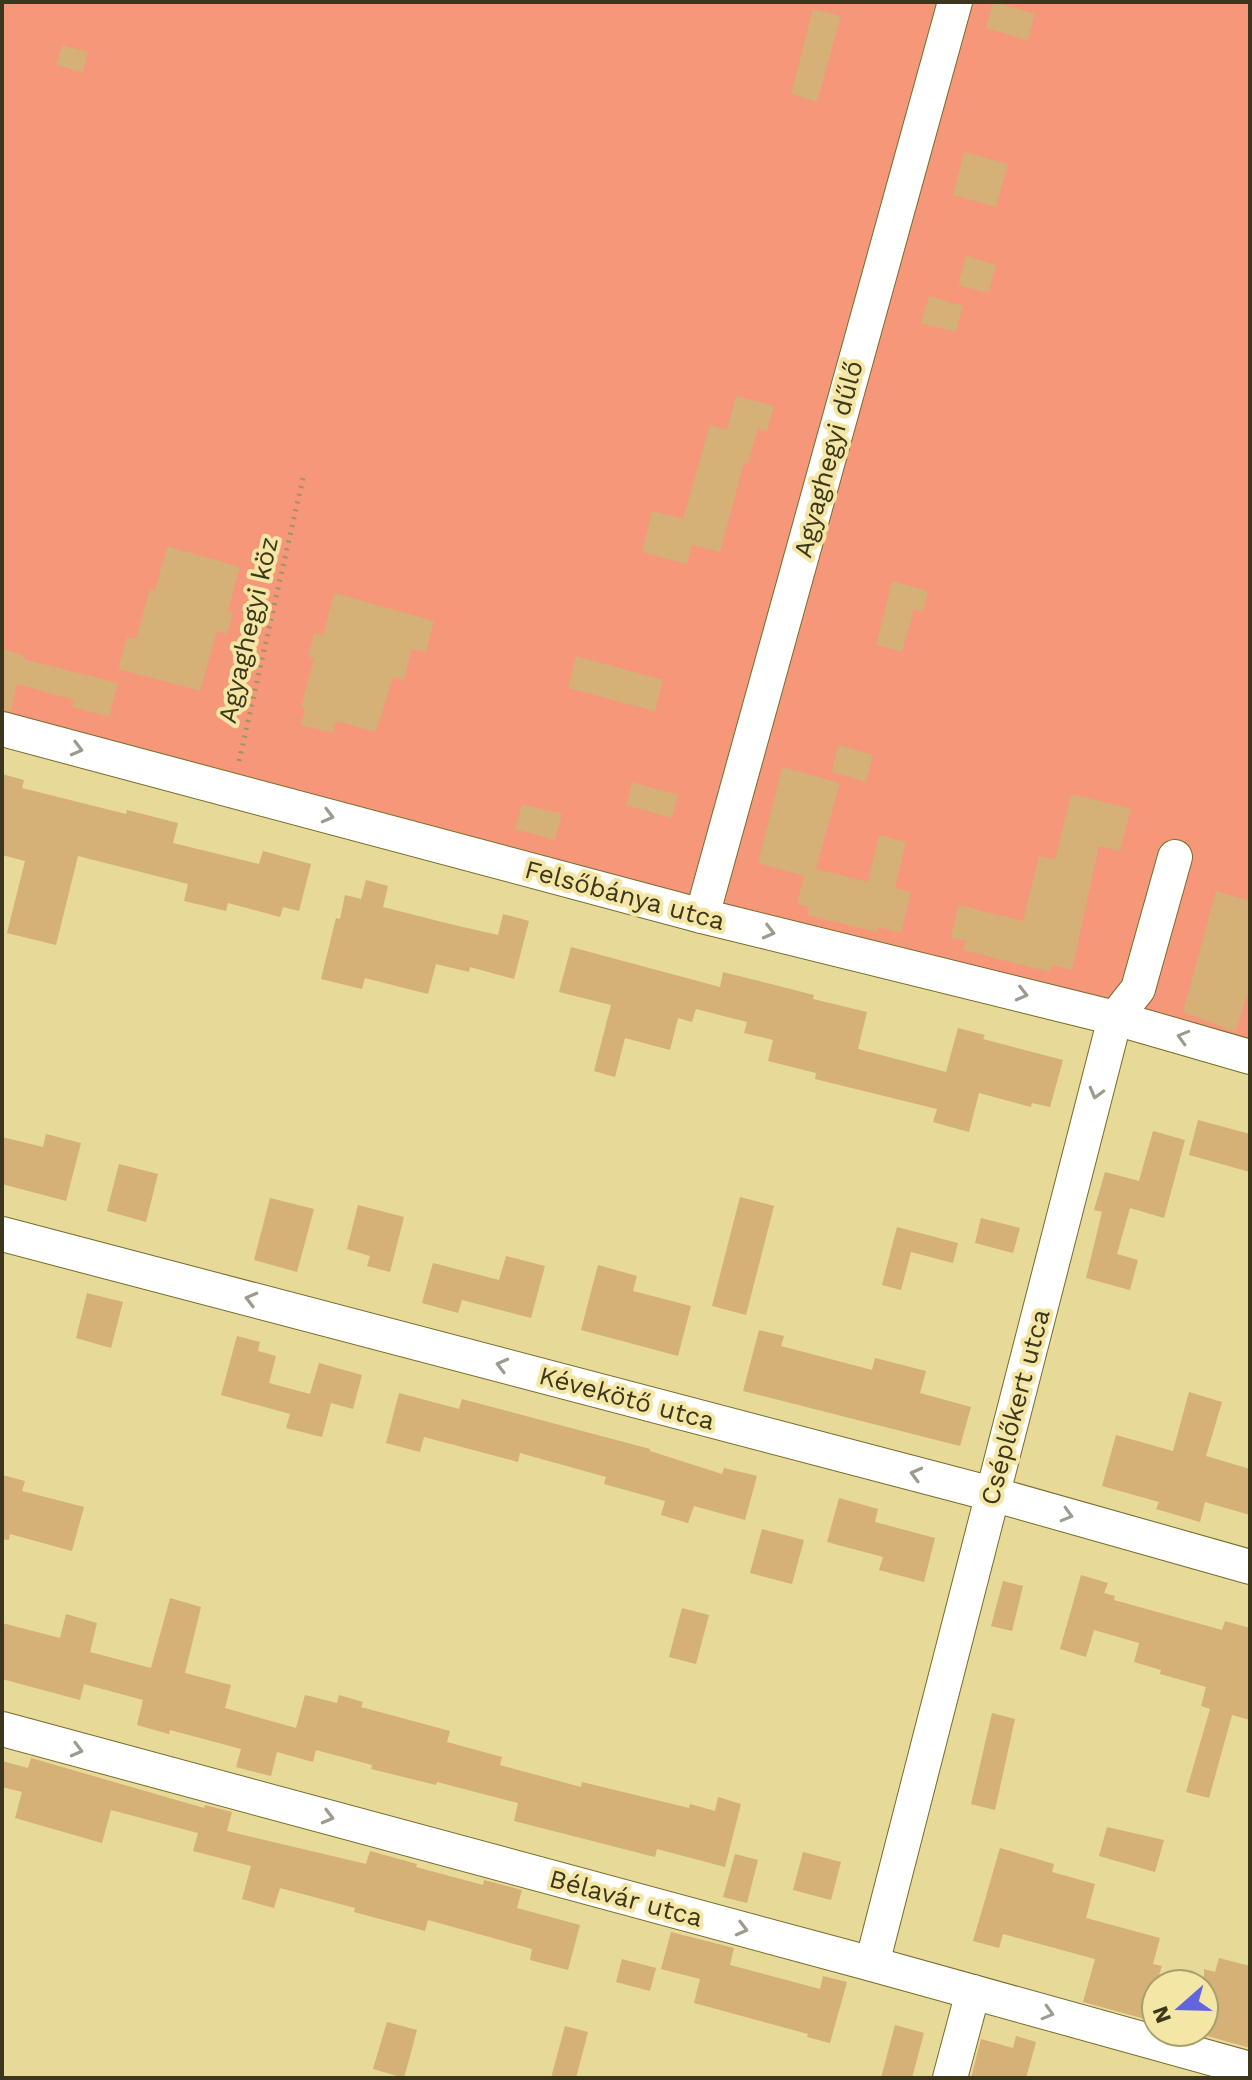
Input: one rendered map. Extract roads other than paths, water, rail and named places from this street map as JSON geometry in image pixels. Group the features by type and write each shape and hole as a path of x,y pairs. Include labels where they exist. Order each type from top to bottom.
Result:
{"street":[{"name":"Agyaghegyi dűlő","path":"702,916 955,2"},
{"name":"Felsőbánya utca","path":"2,729 702,916 1115,1018 1250,1057"},
{"name":"Cséplőkert utca","path":"872,1964 1115,1018 1138,989 1175,857"},
{"name":"Kévekötő utca","path":"2,1234 992,1494 1250,1567"},
{"name":"Bélavár utca","path":"2,1729 1250,2069"},
{"path":"950,2078 973,1992"}]}
